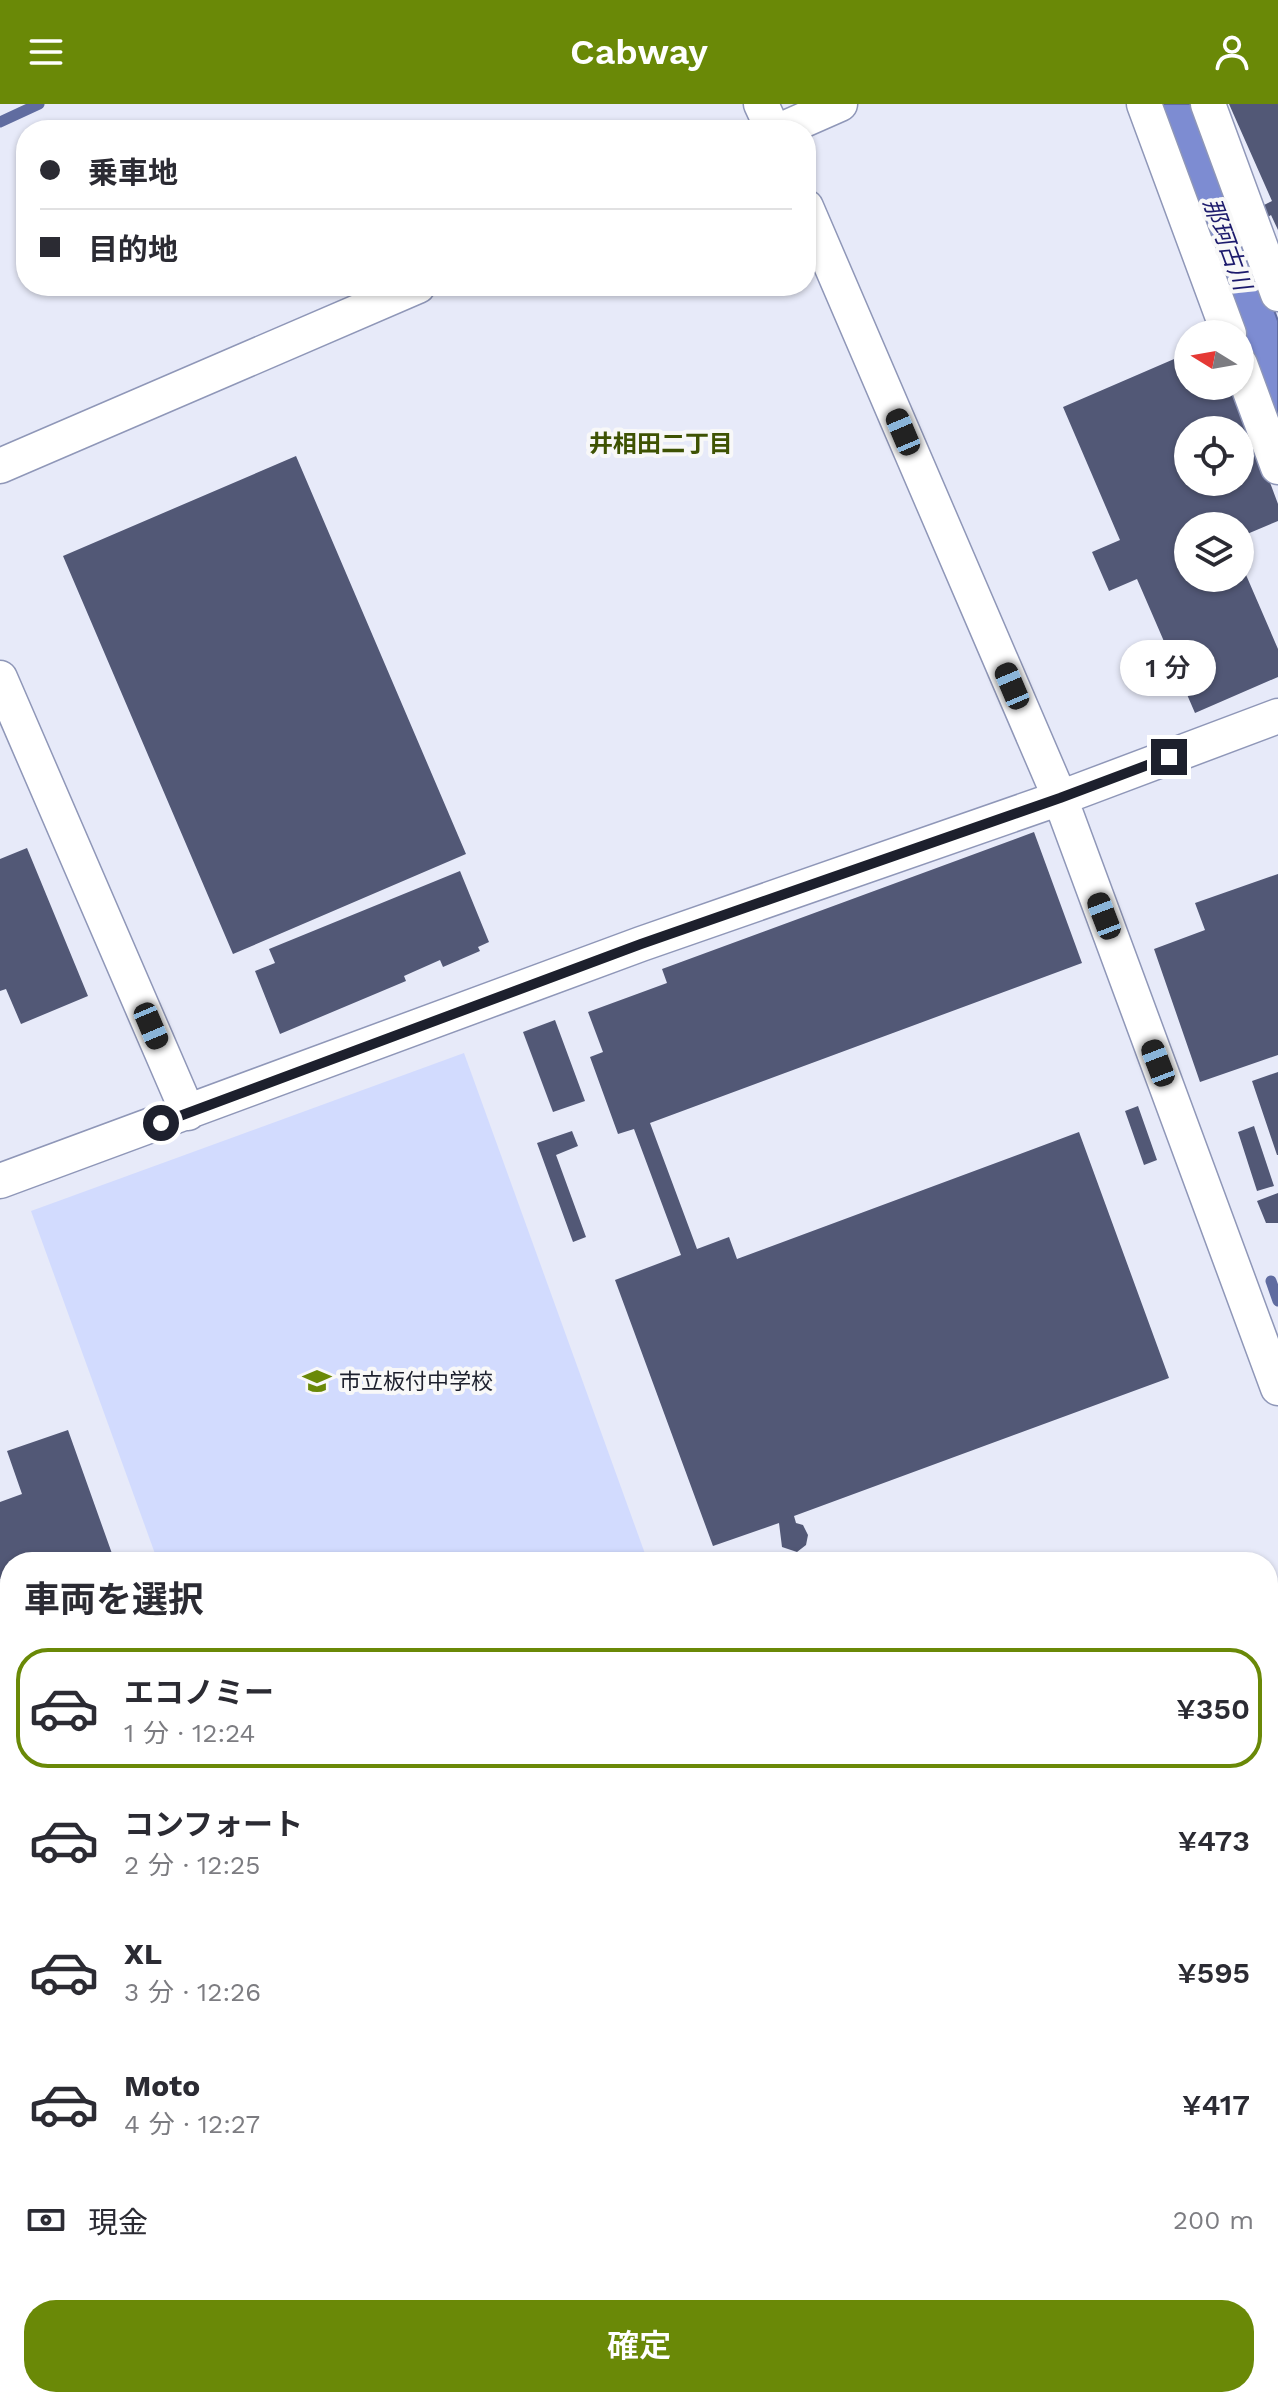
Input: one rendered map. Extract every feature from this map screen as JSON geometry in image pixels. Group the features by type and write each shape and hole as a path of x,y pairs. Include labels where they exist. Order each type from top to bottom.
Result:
{"street":[{"path":"804,120 840,104"},
{"path":"1144,104 1224,320"},
{"path":"1208,104 1278,294"},
{"path":"816,230 1060,798 1278,1388"},
{"path":"0,466 395,296"},
{"path":"1253,400 1278,467"},
{"path":"0,678 188,1113"},
{"path":"0,1181 641,944 1060,798 1278,716"}],"shaded area":[{"name":"市立板付中学校","path":"464,1053 644,1552 154,1552 31,1211"}],"water":[{"name":"那珂古川","path":"1154,104 1199,104 1278,321 1278,447 1254,381 1254,320 1232,320"}],"building":[{"path":"1229,104 1278,104 1278,230 1271,215 1268,217 1262,206 1272,201"},
{"path":"1174,359 1174,400 1239,400 1245,416 1174,416 1174,496 1254,496 1254,440 1278,504 1278,521 1254,531 1254,512 1174,512 1174,592 1253,592 1278,649 1278,677 1195,713 1137,579 1109,591 1092,552 1120,540 1063,407"},
{"path":"296,456 466,854 233,954 63,556"},
{"path":"1034,832 1082,963 650,1123 697,1249 729,1237 737,1259 1079,1132 1169,1378 794,1516 796,1523 803,1525 808,1535 806,1545 797,1552 782,1547 779,1523 713,1546 615,1280 681,1255 634,1129 618,1134 590,1057 603,1052 588,1012 667,983 662,969"},
{"path":"27,848 88,996 21,1024 6,989 0,991 0,859"},
{"path":"460,871 489,942 478,947 480,951 443,967 440,960 404,976 406,981 280,1034 255,971 275,963 269,949"},
{"path":"1278,874 1278,1055 1200,1082 1154,949 1205,930 1195,903"},
{"path":"555,1020 585,1101 553,1112 523,1032"},
{"path":"1278,1072 1278,1155 1277,1155 1252,1081"},
{"path":"1138,1106 1157,1160 1144,1165 1125,1111"},
{"path":"1254,1126 1274,1186 1257,1191 1238,1132"},
{"path":"572,1131 578,1146 556,1155 586,1237 573,1242 537,1143"},
{"path":"1278,1193 1278,1223 1266,1223 1257,1201"},
{"path":"68,1430 111,1552 0,1552 0,1502 22,1494 7,1451"}],"waterway":[{"path":"0,122 39,104"},
{"path":"1271,1281 1278,1301"}],"place":[{"name":"市立板付中学校","path":"317,1381"}],"district":[{"name":"井相田二丁目","path":"661,444"}],"route":[{"path":"161,1123 641,944 1169,757"}]}
